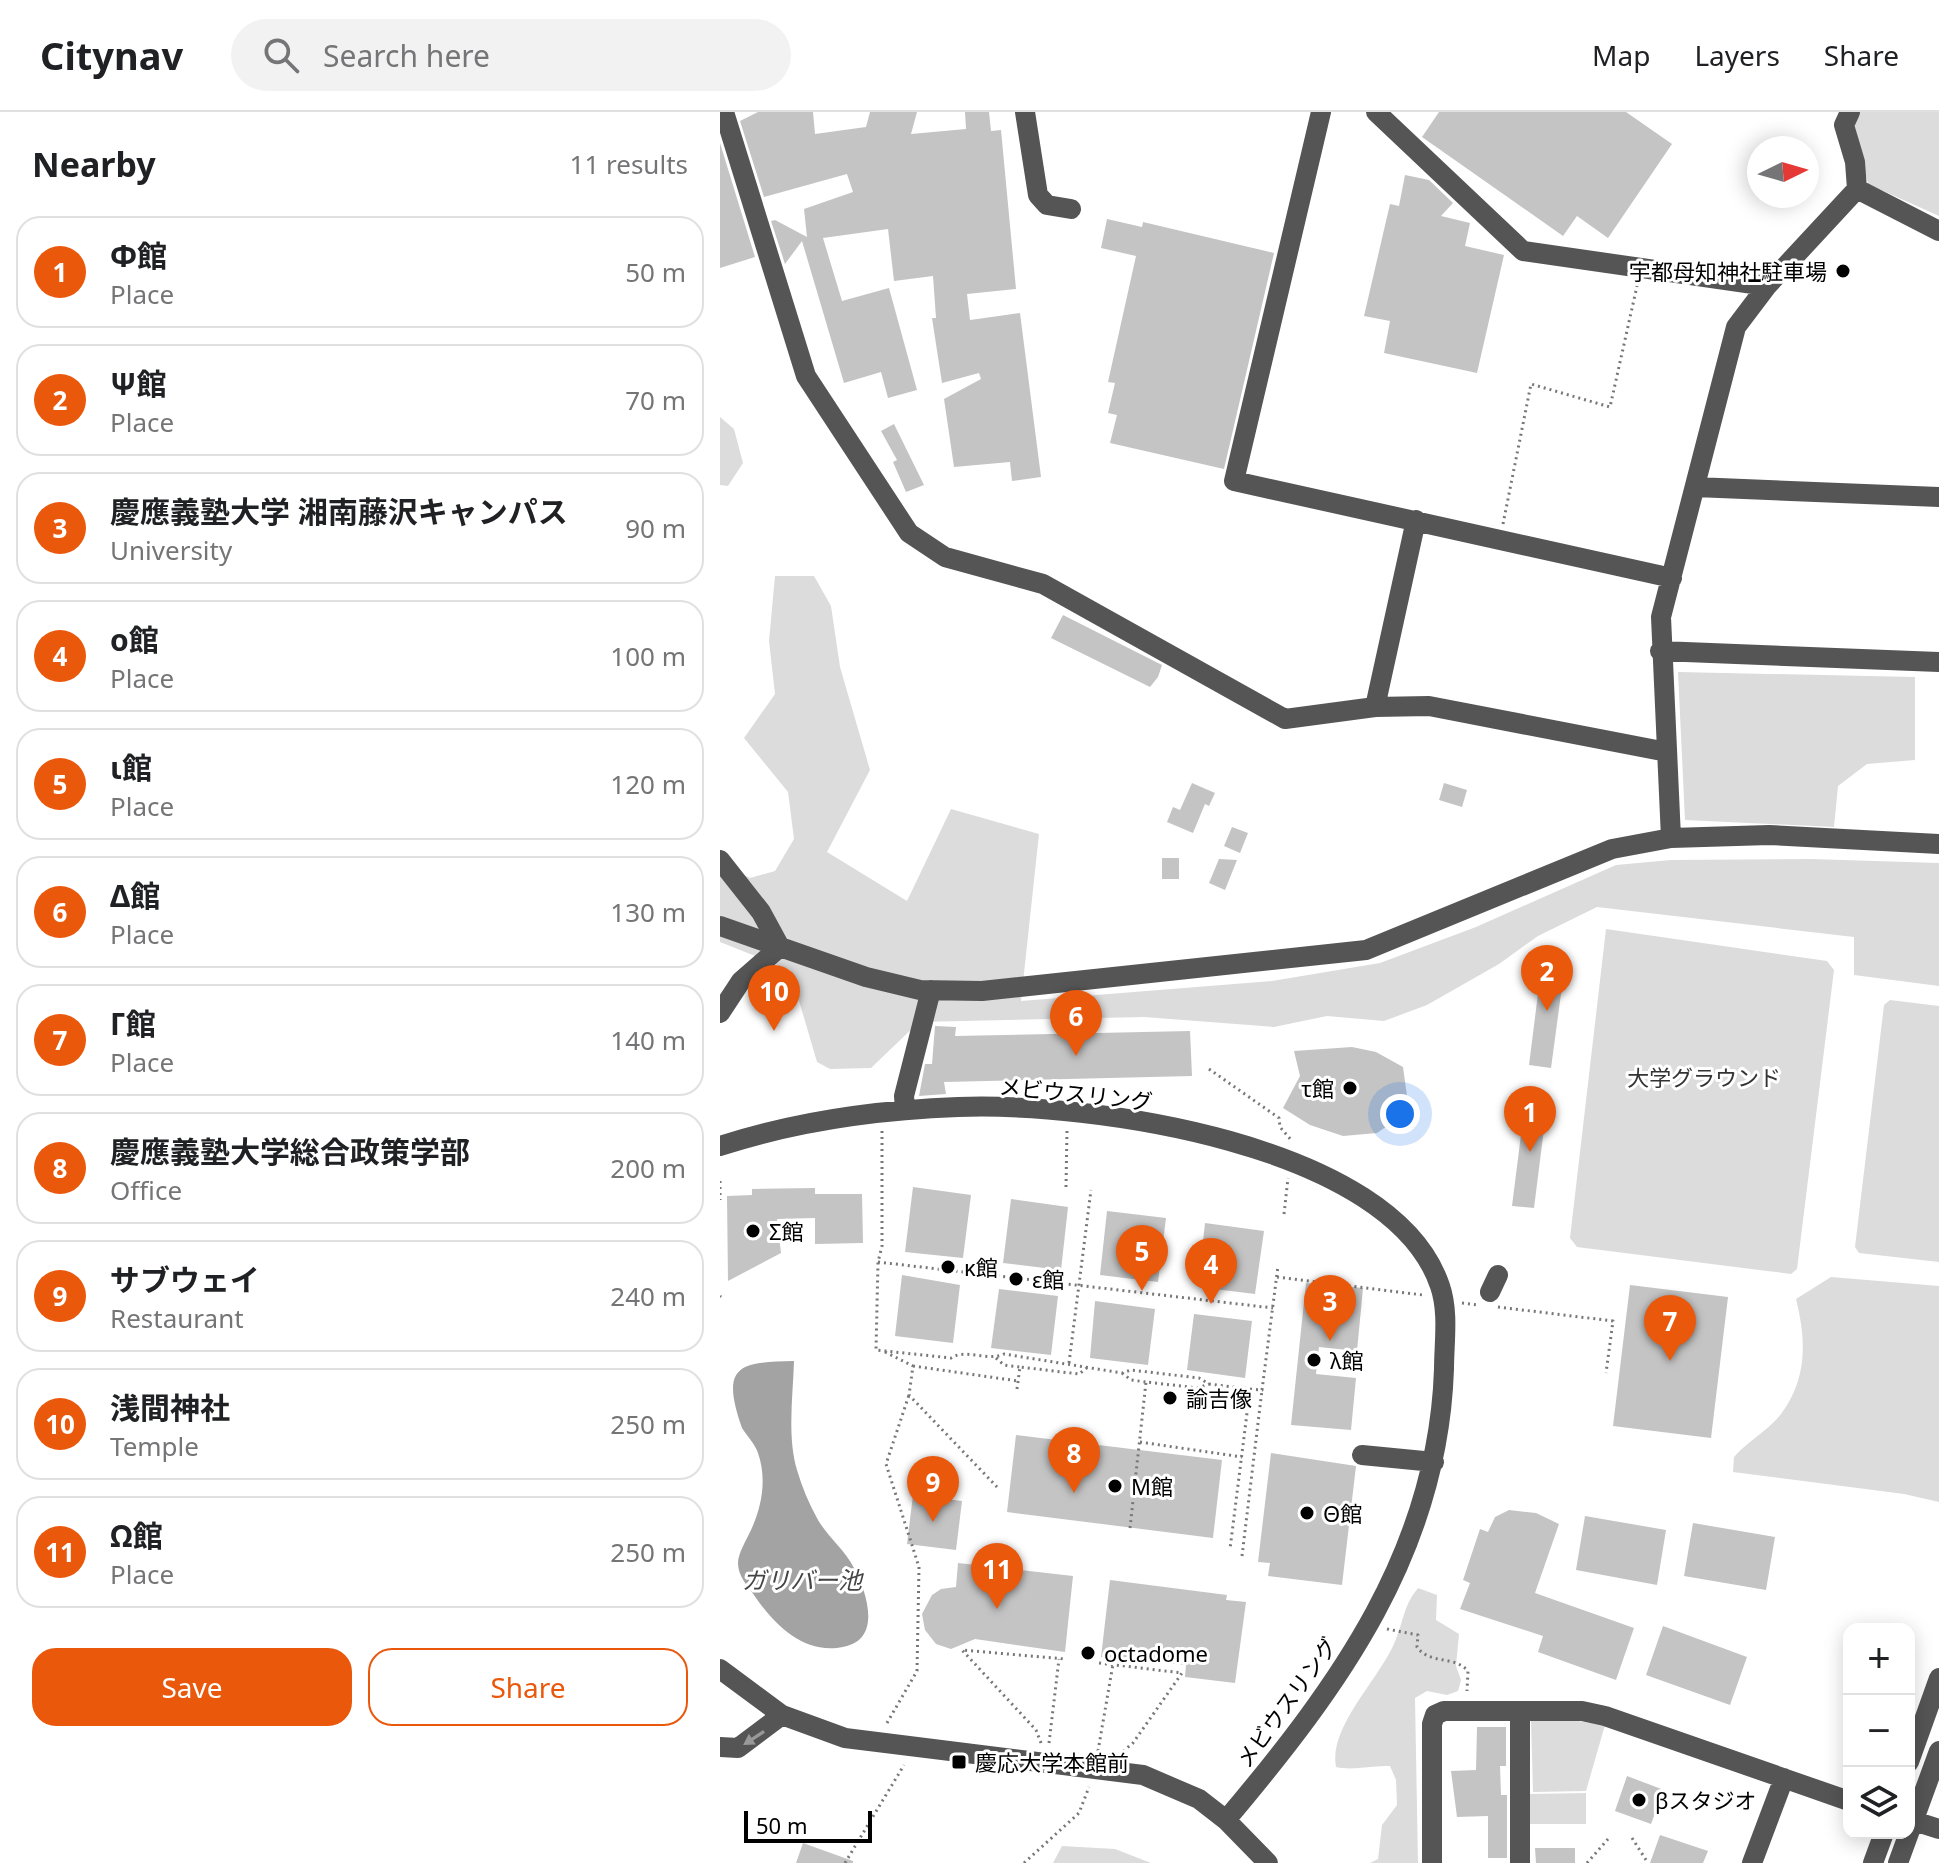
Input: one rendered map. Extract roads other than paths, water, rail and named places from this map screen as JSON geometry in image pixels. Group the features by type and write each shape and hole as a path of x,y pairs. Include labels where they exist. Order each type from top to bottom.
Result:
{"street":[{"path":"724,112 806,376 909,533 945,557 1043,584 1285,719 1375,707 1429,706 1667,752"},
{"path":"1025,112 1038,195 1047,205 1071,209"},
{"path":"1321,112 1234,481 1672,578"},
{"path":"1376,112 1523,251 1767,286"},
{"path":"1671,838 1660,651 1661,617 1736,327 1767,286 1857,189 1855,162 1844,125 1850,112"},
{"path":"1857,189 1939,231"},
{"path":"1695,487 1939,497"},
{"path":"1375,707 1416,520"},
{"path":"1660,651 1939,662"},
{"path":"720,926 866,977 931,990 982,991 1366,950 1612,849 1671,838 1769,835 1939,844"},
{"path":"720,860 761,912 780,947"},
{"path":"720,1013 741,981 780,947"},
{"path":"905,1110 904,1096 931,990"},
{"name":"メビウスリング","path":"720,1146 808,1123 905,1110 962,1107 1100,1115 1189,1131 1288,1160 1363,1196 1394,1218 1420,1247 1451,1300 1434,1462 1405,1552 1366,1629 1315,1711 1226,1820"},
{"path":"1362,1455 1434,1462"},
{"path":"720,1669 782,1715 845,1738 1143,1775 1199,1799 1226,1820 1268,1863"},
{"path":"1915,1745 1939,1678"},
{"path":"1432,1863 1432,1724 1435,1715 1444,1711 1582,1711 1605,1716 1843,1799"},
{"path":"1520,1711 1520,1863"},
{"path":"720,1747 738,1748 782,1715"},
{"path":"1915,1818 1939,1751"},
{"path":"1752,1863 1784,1778"},
{"path":"1915,1821 1939,1829"},
{"path":"1873,1863 1882,1839"},
{"path":"1898,1863 1907,1839"}],"water":[{"name":"ガリバー池","path":"794,1361 791,1430 797,1470 815,1514 850,1561 866,1600 868,1623 865,1633 847,1646 818,1647 793,1636 762,1607 738,1568 739,1555 758,1512 763,1482 758,1453 742,1428 736,1407 734,1379 739,1371 748,1366"}],"place":[{"name":"宇都母知神社駐車場","path":"1843,271"},
{"name":"Ψ館","path":"1547,1011"},
{"name":"浅間神社","path":"774,1031"},
{"name":"Δ館","path":"1076,1056"},
{"name":"τ館","path":"1350,1088"},
{"name":"Φ館","path":"1530,1152"},
{"name":"Σ館","path":"753,1231"},
{"name":"κ館","path":"948,1267"},
{"name":"ε館","path":"1016,1279"},
{"name":"ι館","path":"1142,1291"},
{"name":"ο館","path":"1211,1304"},
{"name":"慶應義塾大学 湘南藤沢キャンパス","path":"1330,1341"},
{"name":"λ館","path":"1314,1360"},
{"name":"Γ館","path":"1670,1361"},
{"name":"諭吉像","path":"1170,1398"},
{"name":"Μ館","path":"1115,1486"},
{"name":"慶應義塾大学総合政策学部","path":"1074,1493"},
{"name":"Θ館","path":"1307,1513"},
{"name":"サブウェイ","path":"933,1522"},
{"name":"Ω館","path":"997,1609"},
{"name":"octadome","path":"1088,1653"},
{"name":"慶応大学本館前","path":"959,1762"},
{"name":"βスタジオ","path":"1639,1800"}],"park label":[{"name":"大学グラウンド","path":"1704,1077"}]}
